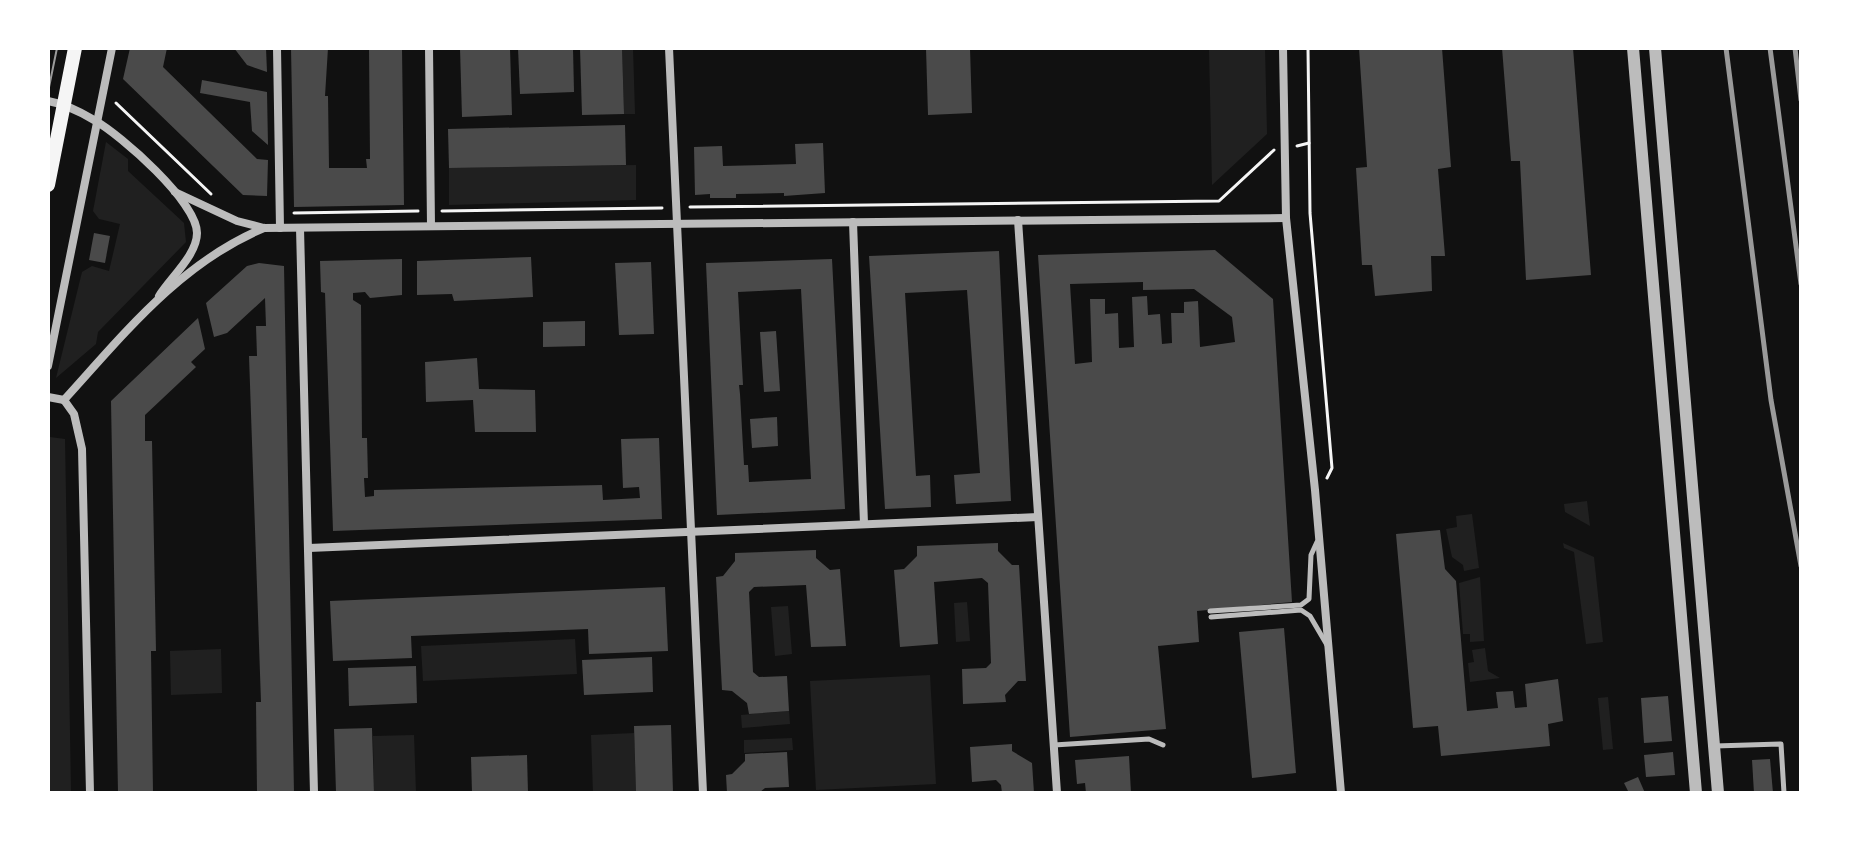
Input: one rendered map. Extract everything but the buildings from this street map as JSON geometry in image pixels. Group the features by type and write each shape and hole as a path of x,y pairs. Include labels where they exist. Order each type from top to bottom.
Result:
{"main road":[{"path":"48,185 75,48"}],"street":[{"path":"48,366 51,336 112,48"},
{"path":"277,48 280,228"},
{"path":"429,48 431,226"},
{"path":"669,48 703,793"},
{"path":"1283,48 1286,218 1319,537 1341,793"},
{"path":"1633,48 1696,793"},
{"path":"1655,48 1718,793"},
{"path":"48,101 64,104 97,121 175,192 195,220 197,236 193,251 159,296 64,400"},
{"path":"175,192 237,221 264,228 1286,218"},
{"path":"1018,220 1057,793"},
{"path":"853,222 864,524"},
{"path":"159,296 217,250 264,228"},
{"path":"300,228 314,793"},
{"path":"48,397 64,400 74,414 82,449 90,793"},
{"path":"309,548 1038,517"}],"lane":[{"path":"1319,537 1311,555 1309,599 1301,605 1211,614 1301,610 1310,616 1329,650"},
{"path":"1053,745 1149,739 1163,745"},
{"path":"1715,746 1781,744 1784,793"}],"path":[{"path":"1308,48 1310,213 1332,468 1322,487"}],"shaded area":[{"path":"622,48 633,48 635,114 624,114"},
{"path":"1209,48 1265,48 1267,134 1212,185"},
{"path":"106,142 128,159 128,171 184,223 186,242 98,332 96,344 56,378 82,272 92,266 109,271 120,224 99,219 93,211"},
{"path":"636,165 636,200 449,205 449,168"},
{"path":"50,437 65,439 71,793 48,793"},
{"path":"1587,501 1590,526 1565,512 1564,504"},
{"path":"1472,514 1479,568 1464,571 1463,565 1452,557 1446,529 1457,527 1456,516"},
{"path":"1563,543 1594,557 1603,642 1586,644 1574,552 1564,548"},
{"path":"1480,577 1484,641 1470,642 1470,634 1463,634 1459,583"},
{"path":"967,602 970,641 956,642 954,603"},
{"path":"788,606 792,654 775,656 771,607"},
{"path":"575,639 577,674 423,681 421,646"},
{"path":"1485,648 1488,671 1500,678 1470,682 1468,663 1474,662 1472,650"},
{"path":"221,649 222,693 171,695 170,651"},
{"path":"930,675 936,784 816,790 810,681"},
{"path":"1608,697 1613,749 1603,750 1598,698"},
{"path":"789,711 790,724 742,728 741,715"},
{"path":"634,733 636,793 593,793 591,735"},
{"path":"414,735 416,793 374,793 373,736"},
{"path":"792,738 793,750 744,753 744,740"}],"tram line":[{"path":"48,92 57,48"}],"railway":[{"path":"1726,48 1771,400 1801,566"},
{"path":"1770,48 1801,284"},
{"path":"1795,48 1801,100"}]}
